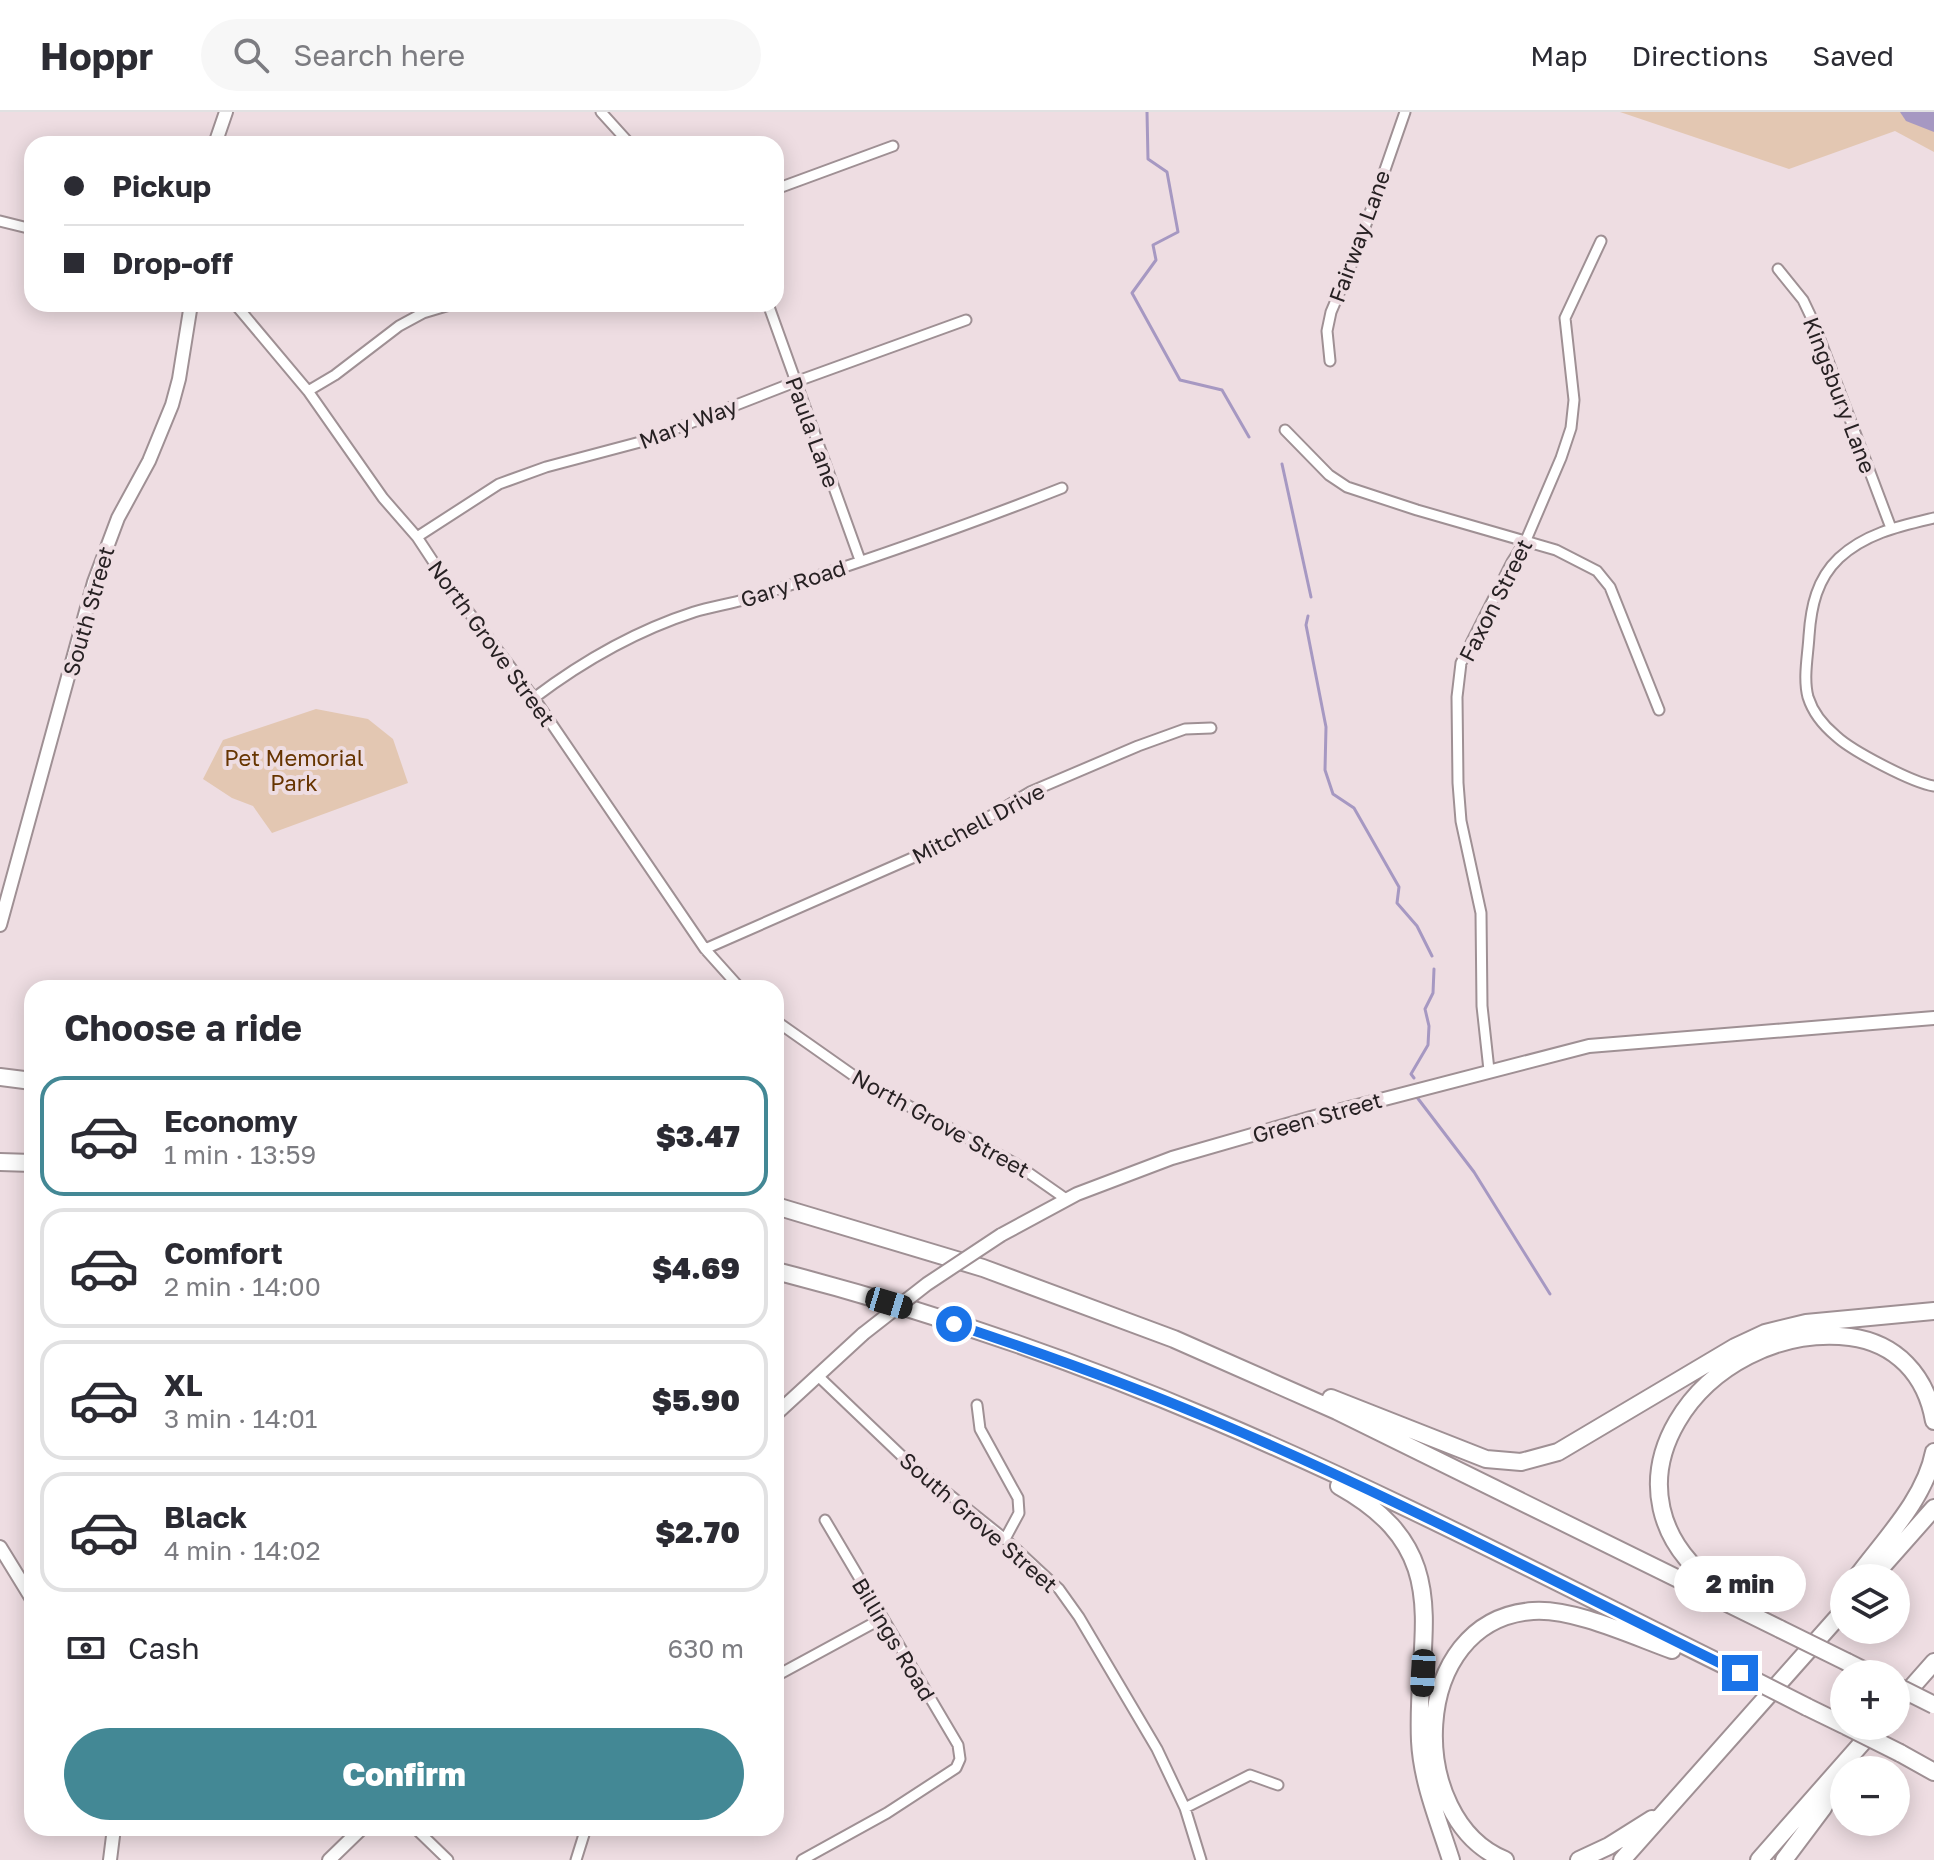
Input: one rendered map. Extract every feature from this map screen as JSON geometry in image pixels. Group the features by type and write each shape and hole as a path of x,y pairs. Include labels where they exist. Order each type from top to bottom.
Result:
{"highway":[{"path":"0,1077 24,1080"},
{"path":"0,1162 24,1163"},
{"path":"784,1208 1005,1276 1479,1456 1500,1461 1521,1462 1565,1449 1735,1347 1765,1333 1806,1323 1934,1311"},
{"path":"784,1273 911,1310 1029,1349 1240,1431 1363,1487 1830,1718"},
{"path":"1780,1629 1699,1574 1682,1556 1666,1528 1659,1500 1659,1473 1669,1442 1689,1406 1720,1373 1754,1352 1793,1339 1832,1336 1870,1341 1902,1359 1925,1389 1934,1421"},
{"path":"1207,1353 1337,1411 1843,1660"},
{"path":"1240,1431 1372,1507 1395,1529 1412,1557 1422,1587 1425,1616 1420,1729 1422,1756 1451,1860"},
{"path":"1866,1564 1919,1491 1934,1452"},
{"path":"1884,1564 1934,1508"},
{"path":"1505,1860 1480,1846 1462,1825 1443,1786 1434,1744 1435,1711 1441,1681 1455,1655 1475,1633 1496,1620 1516,1613 1555,1611 1740,1673"},
{"path":"1816,1642 1830,1618"},
{"path":"1622,1860 1830,1626"},
{"path":"1910,1689 1934,1662"},
{"path":"1910,1693 1934,1705"},
{"path":"1759,1860 1865,1740"},
{"path":"1874,1740 1934,1771"},
{"path":"1784,1860 1830,1795"},
{"path":"1579,1860 1609,1846 1667,1810"}],"main road":[{"path":"218,136 226,112"},
{"name":"South Street","path":"0,925 94,582 118,518 149,461 172,405 190,312"},
{"name":"Green Street","path":"784,1406 863,1334 941,1274 1001,1235 1066,1199 1172,1158 1489,1070 1589,1046 1934,1018"},
{"path":"0,1547 24,1586"},
{"path":"110,1860 113,1836"},
{"path":"329,1860 354,1836"}],"street":[{"path":"601,112 623,136"},
{"name":"Fairway Lane","path":"1330,361 1327,331 1331,312 1355,256 1405,112"},
{"path":"784,186 893,146"},
{"path":"0,221 24,227"},
{"name":"Faxon Street","path":"1489,1070 1482,1006 1481,913 1461,821 1459,795 1457,697 1461,663 1526,540 1571,428 1574,400 1565,318 1601,241"},
{"name":"Kingsbury Lane","path":"1778,269 1803,300 1813,321 1891,528"},
{"name":"North Grove Street","path":"242,312 308,391 383,498 417,537 452,590 534,698 705,949 733,980"},
{"path":"308,391 335,375 399,326 426,312"},
{"name":"Paula Lane","path":"771,312 860,560"},
{"name":"Mary Way","path":"417,537 499,484 546,467 644,441 966,320"},
{"path":"1285,430 1329,475 1347,487 1526,540 1583,562 1597,571 1610,587 1659,710"},
{"name":"Gary Road","path":"534,698 607,648 673,620 966,526 1062,488"},
{"path":"1934,518 1891,528 1862,541 1839,558 1826,574 1815,594 1811,617 1808,695 1822,722 1839,739 1912,780 1934,786"},
{"name":"Mitchell Drive","path":"705,949 944,844 1030,792 1185,729 1211,728"},
{"name":"North Grove Street","path":"784,1027 857,1078 1016,1164 1066,1199"},
{"name":"South Grove Street","path":"817,1375 906,1460 1005,1539 1059,1589 1079,1617 1157,1749 1185,1808 1201,1860"},
{"path":"977,1405 980,1429 1018,1498 1019,1513 1005,1539"},
{"name":"Billings Road","path":"802,1860 887,1813 956,1768 960,1759 958,1745 825,1520"},
{"path":"784,1672 881,1619"},
{"path":"1185,1808 1250,1775 1278,1785"},
{"path":"423,1836 448,1860"},
{"path":"576,1860 584,1836"}],"green space":[{"path":"1620,112 1934,112 1934,152 1895,131 1789,169"},
{"name":"Pet Memorial Park","path":"316,709 368,719 393,739 408,783 272,833 253,806 232,798 203,779 223,740"}],"shaded area":[{"path":"1900,112 1934,112 1934,132 1906,121"}],"waterway":[{"path":"1147,112 1148,159 1167,172 1178,232 1153,245 1156,260 1132,293 1180,380 1222,390 1249,437"},
{"path":"1282,464 1311,597"},
{"path":"1308,616 1306,625 1326,727 1325,770 1333,794 1354,808 1399,887 1397,903 1417,926 1432,956"},
{"path":"1414,1078 1411,1074 1428,1045 1429,1026 1425,1009 1433,993 1434,969"},
{"path":"1416,1096 1474,1172 1550,1294"}],"route":[{"path":"954,1324 1114,1380 1271,1445 1363,1487 1740,1673"}]}
